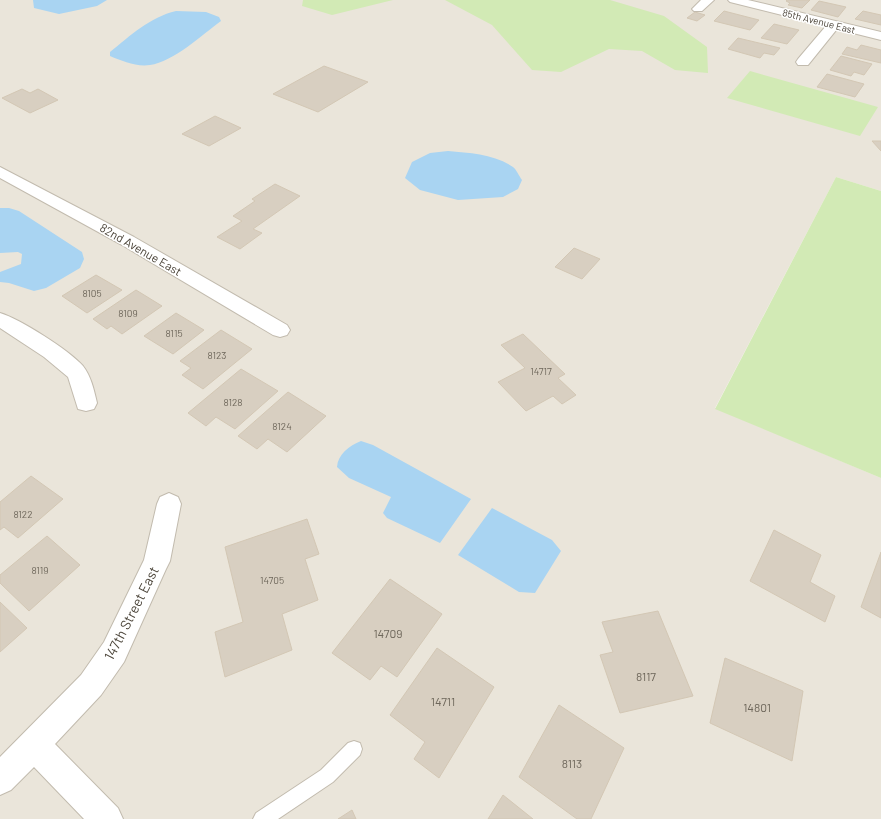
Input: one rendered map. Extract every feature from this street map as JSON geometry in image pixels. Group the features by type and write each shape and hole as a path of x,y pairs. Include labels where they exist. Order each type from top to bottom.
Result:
{"street":[{"path":"698,9 708,0"},
{"name":"85th Avenue East","path":"734,0 881,36"},
{"path":"803,62 834,24"},
{"name":"82nd Avenue East","path":"0,172 128,241 280,330"},
{"path":"0,320 74,369 82,384 86,402"},
{"name":"147th Street East","path":"0,778 34,745 91,685 114,652 157,561 170,504"},
{"path":"34,745 107,819"}],"lane":[{"path":"262,819 327,776 354,749"}],"shaded area":[{"path":"0,0 881,0 881,191 836,177 715,408 881,478 881,819 0,819"}],"green space":[{"path":"303,0 393,0 332,15 302,6"},
{"path":"445,0 610,0 664,16 707,47 708,73 675,70 642,51 609,49 561,72 532,70 492,25"},
{"path":"750,71 878,107 860,136 727,98"},
{"path":"836,177 881,191 881,478 715,409"}],"water":[{"path":"33,0 107,0 97,6 59,14 34,8"},
{"path":"176,11 206,12 219,17 221,21 187,47 159,63 140,65 119,60 110,56 110,52 149,22"},
{"path":"448,151 482,155 498,159 506,163 514,168 522,180 518,189 503,197 458,200 420,190 405,178 412,162 430,153"},
{"path":"0,208 9,208 19,211 82,252 84,259 80,268 46,288 34,291 9,283 0,282 0,272 21,264 22,254 18,252 0,253"},
{"path":"361,441 373,445 471,499 440,543 387,518 383,513 391,497 349,478 337,467 339,458 342,454 352,445"},
{"path":"492,508 552,540 561,551 535,593 519,592 458,555"}],"building":[{"path":"810,0 802,8 788,5 790,3 786,1"},
{"path":"819,1 846,7 838,17 811,10"},
{"path":"724,11 759,20 750,30 714,21"},
{"path":"863,11 881,15 881,25 855,19"},
{"path":"695,12 705,15 697,21 687,18"},
{"path":"774,24 799,30 787,44 761,38"},
{"path":"738,38 780,48 774,55 764,53 760,58 728,49"},
{"path":"861,45 881,50 881,63 842,54 847,47 857,50"},
{"path":"841,56 872,64 864,75 854,72 851,76 830,70"},
{"path":"324,66 368,82 318,112 273,94"},
{"path":"827,74 864,84 855,97 817,87"},
{"path":"22,89 30,93 38,89 58,100 30,113 2,98"},
{"path":"215,116 241,128 209,146 182,134"},
{"path":"872,141 881,141 881,151"},
{"path":"275,184 300,196 253,229 262,233 240,249 217,237 242,221 233,216 255,201 252,199"},
{"path":"574,248 600,259 582,279 555,267"},
{"path":"96,275 122,290 87,313 62,296"},
{"path":"136,290 162,306 122,334 111,326 107,329 93,319"},
{"path":"176,313 204,330 173,354 144,336"},
{"path":"221,330 252,349 203,389 182,375 191,368 180,361"},
{"path":"523,334 565,374 558,378 576,395 562,404 553,396 526,411 498,382 525,368 501,345"},
{"path":"241,369 278,391 235,429 216,417 206,426 188,413"},
{"path":"288,392 326,416 287,452 268,439 257,449 238,436"},
{"path":"31,476 63,499 18,538 4,527 0,530 0,502"},
{"path":"307,519 319,554 305,559 318,600 282,614 292,650 225,677 215,632 243,622 225,547"},
{"path":"774,530 821,555 810,582 835,596 825,622 750,581"},
{"path":"47,536 80,565 29,611 0,583 0,575"},
{"path":"881,552 881,618 861,607"},
{"path":"390,579 442,614 397,677 381,666 370,680 332,653"},
{"path":"0,602 27,628 0,652"},
{"path":"658,611 693,696 620,713 600,655 613,652 602,622"},
{"path":"437,648 494,687 439,778 414,759 425,742 390,715"},
{"path":"725,658 803,691 792,761 710,723"},
{"path":"559,705 624,748 591,819 577,819 519,777"},
{"path":"503,795 533,819 488,819"},
{"path":"352,810 356,819 338,819"}]}
